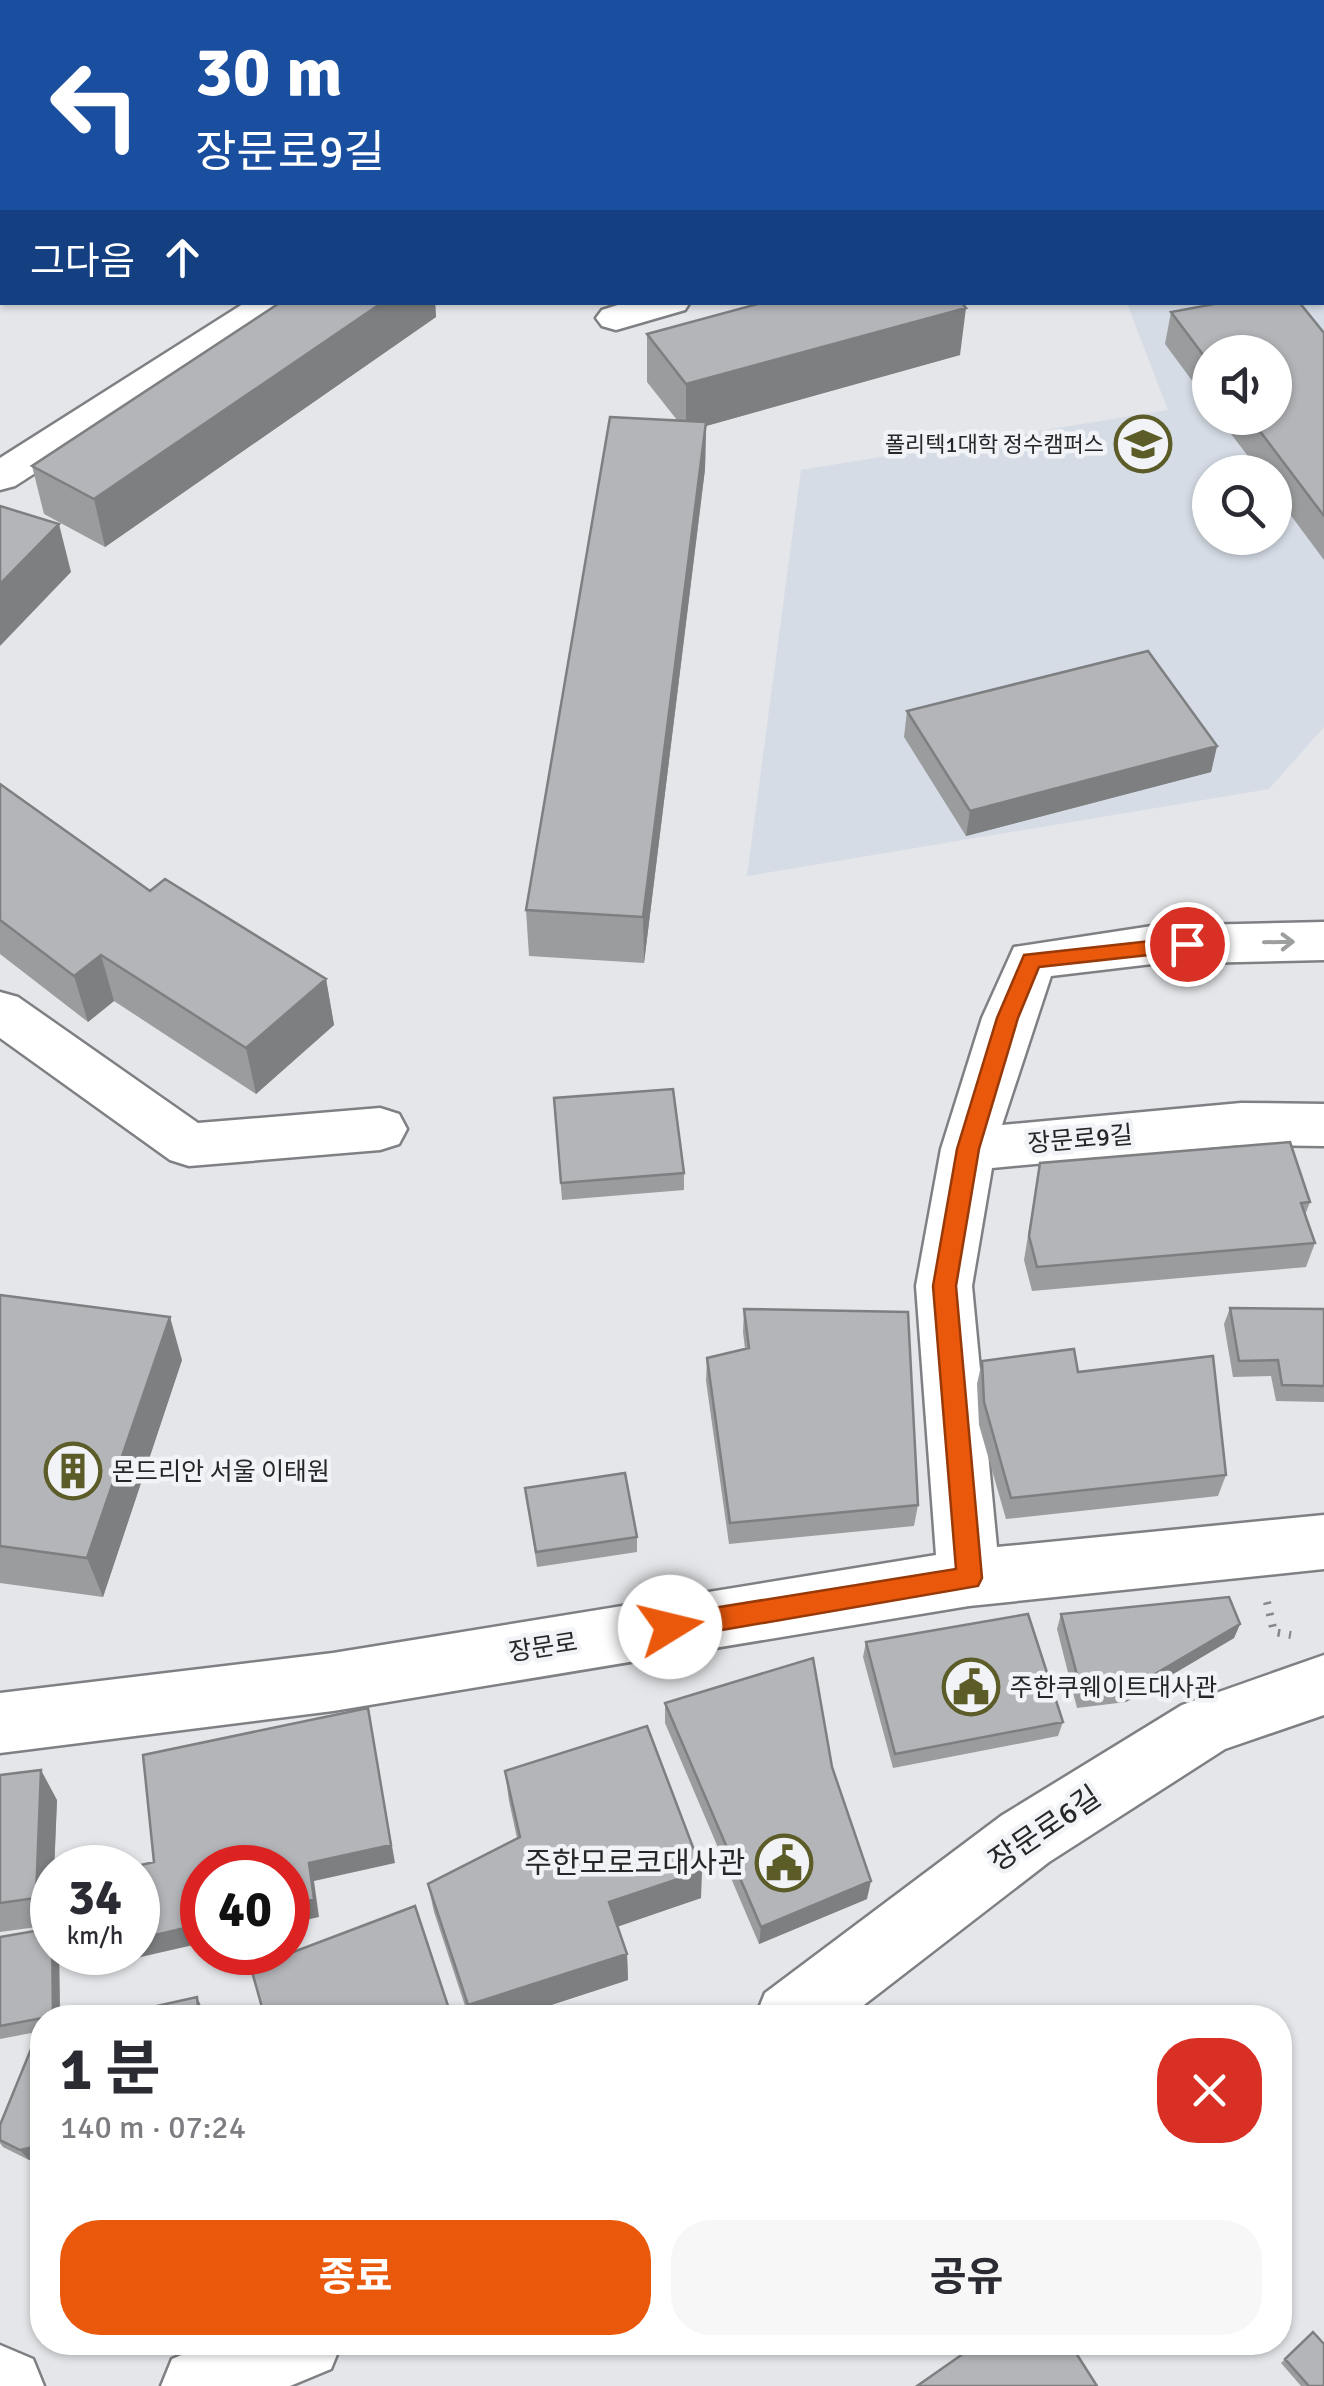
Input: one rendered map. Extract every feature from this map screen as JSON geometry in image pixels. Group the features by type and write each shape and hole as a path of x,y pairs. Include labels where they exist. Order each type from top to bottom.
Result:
{"street":[{"path":"0,477 269,305"},
{"path":"616,318 661,305"},
{"path":"969,1578 944,1286 968,1149 1008,1018 1032,960 1152,945 1324,941"},
{"path":"0,1011 190,1146 380,1129"},
{"name":"장문로9길","path":"968,1149 1242,1124 1324,1125"},
{"name":"장문로","path":"0,1723 333,1682 969,1578 1324,1542"},
{"name":"장문로6길","path":"807,2005 1026,1839 1204,1726 1324,1684"},
{"path":"199,2386 273,2355"}],"shaded area":[{"name":"폴리텍1대학 정수캠퍼스","path":"1128,305 1324,305 1324,727 1269,789 747,876 801,470 1168,410"}],"building":[{"path":"276,305 379,305 94,499 32,466"},
{"path":"754,305 966,308 686,384 647,334"},
{"path":"1209,305 1301,305 1324,333 1324,516 1292,474 1292,455 1278,455 1263,435 1292,435 1292,335 1192,335 1192,340 1171,312"},
{"path":"610,417 706,422 643,917 526,910"},
{"path":"0,506 59,524 0,584"},
{"path":"1148,651 1217,746 970,811 907,711"},
{"path":"0,784 150,891 165,879 326,979 246,1048 101,955 74,976 0,920"},
{"path":"673,1089 684,1173 561,1183 554,1098"},
{"path":"1290,1142 1310,1202 1301,1203 1315,1243 1037,1267 1029,1236 1040,1163"},
{"name":"몬드리안 서울 이태원","path":"0,1295 170,1317 87,1558 0,1546"},
{"path":"1230,1308 1324,1309 1324,1386 1282,1385 1278,1360 1239,1361"},
{"path":"744,1309 908,1312 918,1505 730,1523 707,1358 749,1348"},
{"path":"1074,1349 1078,1372 1213,1356 1226,1475 1011,1498 984,1402 982,1361"},
{"path":"625,1473 637,1537 536,1552 525,1488"},
{"path":"1229,1597 1240,1624 1131,1688 1082,1694 1061,1614"},
{"path":"1028,1614 1063,1722 895,1754 866,1642"},
{"path":"813,1658 832,1767 871,1881 761,1927 665,1703"},
{"path":"368,1708 391,1845 310,1863 310,1845 180,1845 180,1929 160,1934 160,1845 152,1845 143,1755"},
{"path":"647,1726 702,1871 609,1902 627,1954 468,2005 428,1884 520,1837 505,1771"},
{"path":"41,1770 38,1845 30,1845 30,1899 0,1903 0,1775"},
{"path":"415,1906 448,2005 261,2005 253,1975 310,1975 310,1946"},
{"path":"30,1932 30,1975 53,1975 53,2005 30,2005 30,2020 0,2026 0,1937"},
{"path":"197,1997 198,2005 161,2005"},
{"path":"30,2052 30,2148 20,2150 0,2140 0,2125"},
{"path":"1313,2332 1324,2344 1324,2386 1309,2386 1285,2359"},
{"path":"961,2355 1077,2355 1097,2386 917,2386"}],"place":[{"name":"폴리텍1대학 정수캠퍼스","path":"1143,444"},
{"name":"몬드리안 서울 이태원","path":"73,1471"},
{"name":"주한쿠웨이트대사관","path":"971,1687"},
{"name":"주한모로코대사관","path":"784,1863"}],"route":[{"path":"670,1627 969,1578 944,1286 968,1149 1008,1018 1032,960 1187,944"}]}
